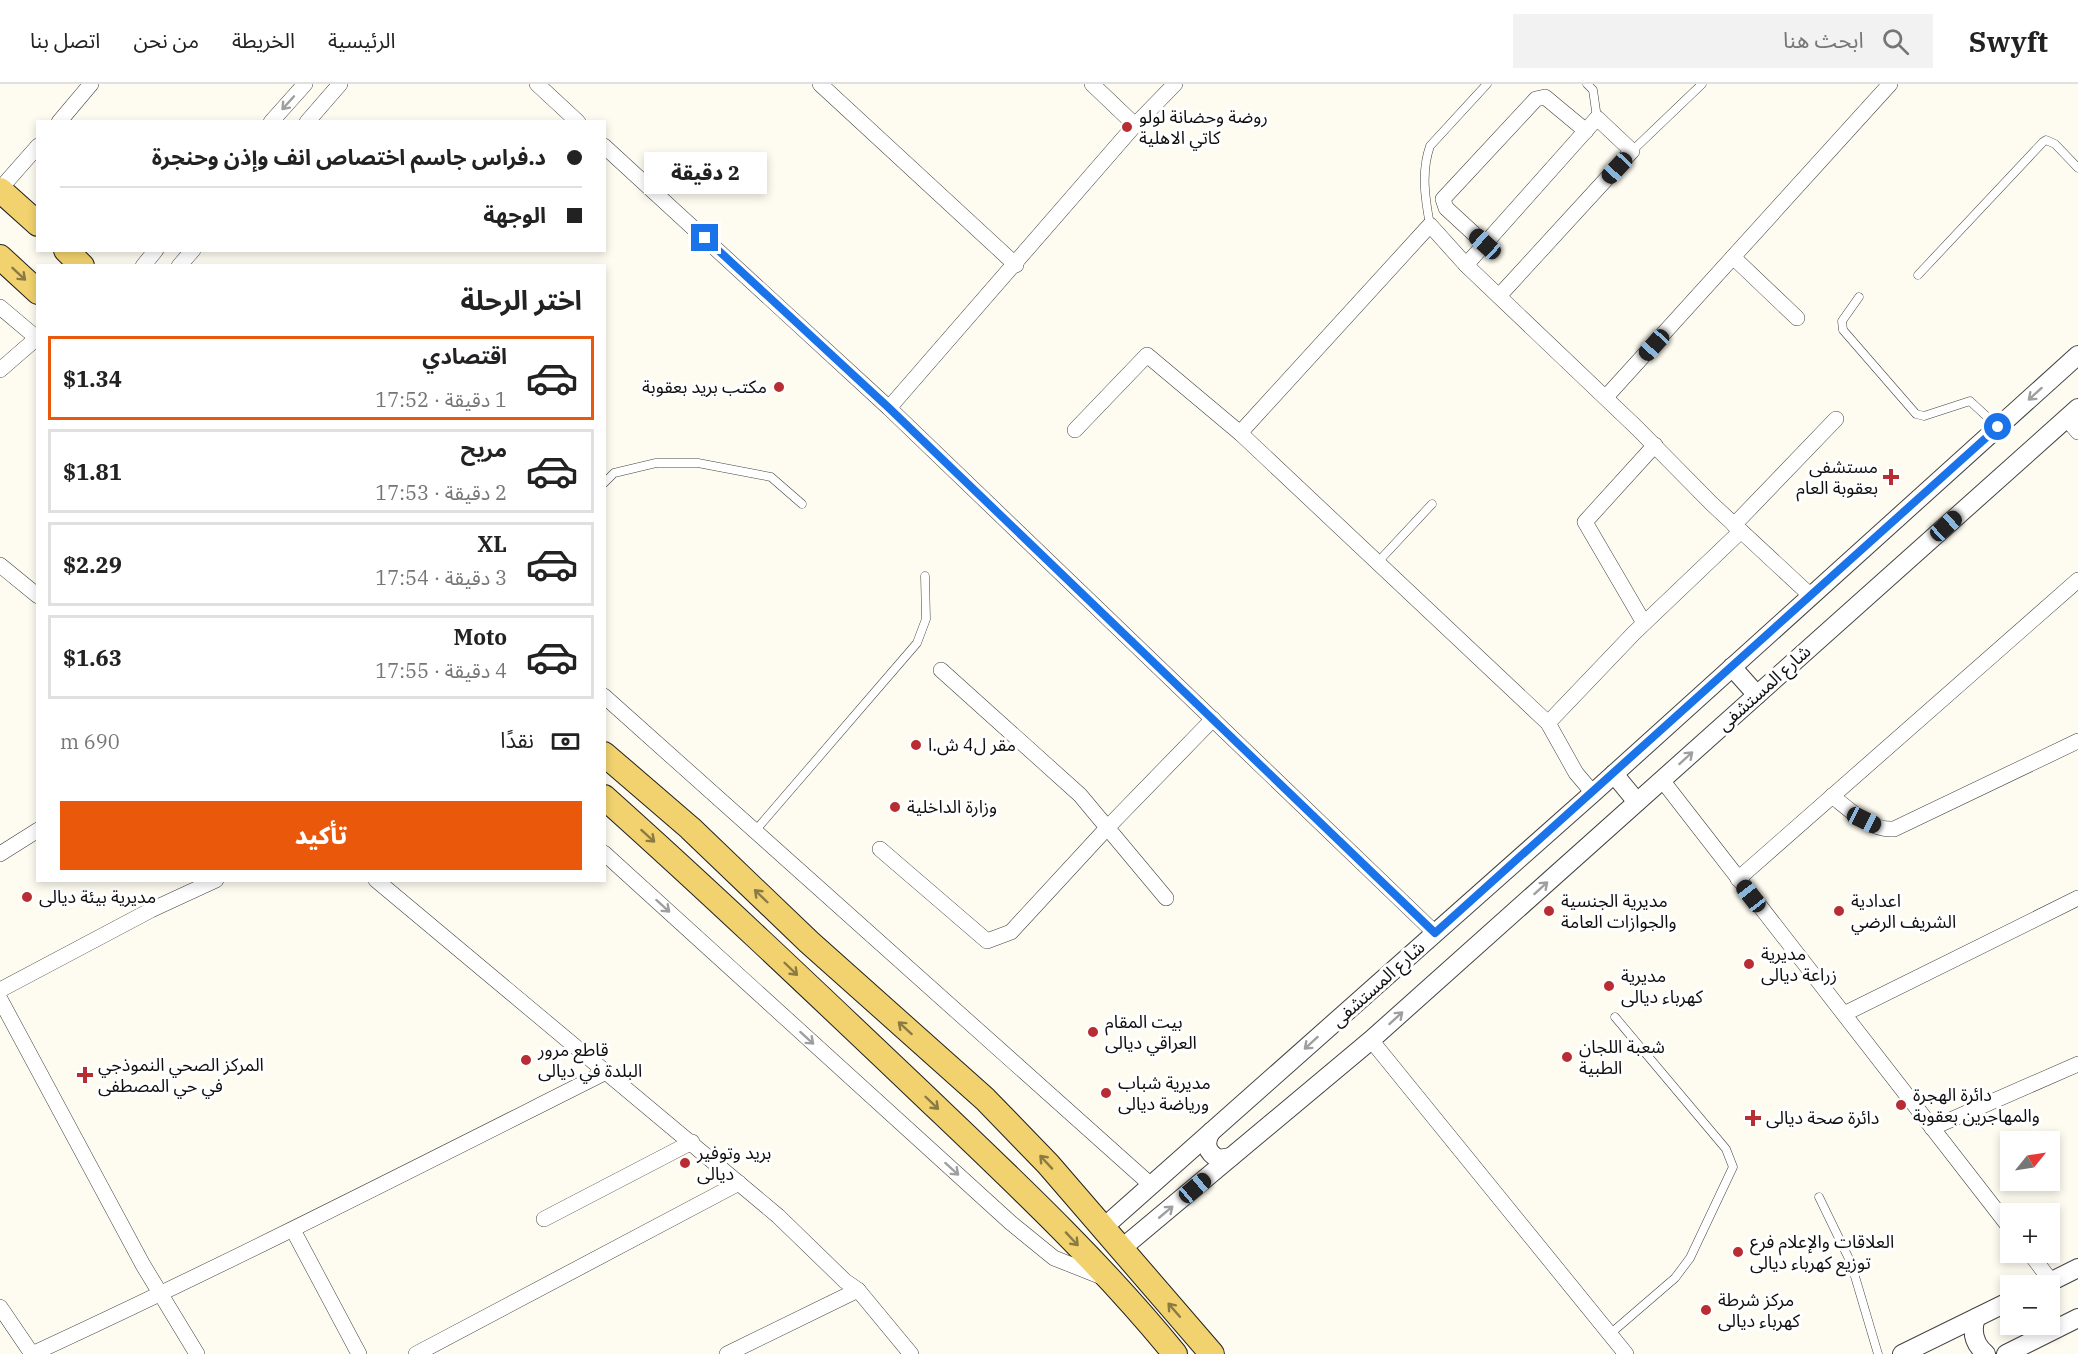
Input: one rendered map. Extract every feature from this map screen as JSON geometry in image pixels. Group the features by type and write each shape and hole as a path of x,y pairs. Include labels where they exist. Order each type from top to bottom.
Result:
{"main road":[{"path":"0,190 36,222"},
{"path":"68,252 80,264"},
{"path":"0,257 36,290"},
{"path":"606,756 690,828 809,942 985,1099 1104,1227 1212,1354"},
{"path":"606,799 700,883 1053,1218 1112,1281 1175,1354"}],"street":[{"path":"61,120 91,84"},
{"path":"273,120 305,84"},
{"path":"309,120 340,84"},
{"path":"537,84 576,120"},
{"path":"820,84 1016,265"},
{"path":"1092,84 1135,125"},
{"path":"889,408 1016,265 1135,125 1175,84"},
{"path":"1606,397 1890,84"},
{"path":"1485,244 1446,208 1443,199 1536,99 1545,98 1586,131"},
{"path":"1466,265 1598,118 1632,151 1499,296"},
{"path":"0,190 36,148"},
{"path":"606,148 889,408 1435,933"},
{"path":"1240,433 1430,225 1466,265 1606,397 1738,528 1812,596"},
{"path":"145,264 154,252"},
{"path":"181,264 191,252"},
{"path":"1733,257 1797,318"},
{"path":"0,307 36,337"},
{"path":"0,370 36,339"},
{"path":"1075,430 1147,355 1240,433 1548,723 1576,773 1593,793"},
{"name":"شارع المستشفى","path":"1104,1227 1593,793 2078,355"},
{"path":"1548,723 1738,528 1836,418"},
{"name":"شارع المستشفى","path":"1121,1249 1371,1040 1757,695 2074,419"},
{"path":"1644,623 1585,522 1655,445"},
{"path":"0,566 36,594"},
{"path":"1738,879 2078,580"},
{"path":"1732,667 1757,695"},
{"path":"941,670 1080,795 1166,898"},
{"path":"606,698 1151,1185"},
{"path":"880,849 987,941 1011,932 1107,828 1213,719"},
{"path":"1832,796 1864,820 1878,827 1894,829 2078,741"},
{"path":"1614,774 1637,802"},
{"path":"1662,780 2000,1215"},
{"path":"0,854 36,831"},
{"path":"606,855 1011,1223 1054,1258 1112,1281"},
{"path":"0,990 151,910 212,882"},
{"path":"378,882 778,1216 844,1281 858,1290 910,1354"},
{"path":"1844,1014 2078,898"},
{"path":"0,999 160,1294 197,1354"},
{"path":"1371,1040 1626,1354"},
{"path":"1932,1128 2078,1064"},
{"path":"0,1307 32,1354 293,1230 606,1072"},
{"path":"1211,1132 1207,1138 1209,1151 1219,1159 1231,1157"},
{"path":"544,1219 692,1142"},
{"path":"416,1354 739,1183"},
{"path":"293,1230 358,1354"},
{"path":"2060,1277 2078,1268"},
{"path":"734,1353 858,1290"},
{"path":"1902,1354 2000,1306"},
{"path":"1976,1318 1973,1333 1975,1340 1986,1354"},
{"path":"2006,1354 2078,1318"},
{"path":"1924,1343 1942,1354"}],"lane":[{"path":"1430,225 1424,191 1425,158 1430,146 1487,84"},
{"path":"1587,84 1593,90 1598,118"},
{"path":"1632,151 1702,84"},
{"path":"1918,275 2043,142 2046,140 2055,144 2078,168"},
{"path":"1859,297 1842,321 1843,330 1916,414 1924,416 1970,401 1998,427"},
{"path":"606,481 614,473 656,463 699,463 771,477 802,504"},
{"path":"1377,563 1432,504"},
{"path":"755,831 918,643 926,619 925,576"},
{"path":"1610,1334 1675,1278 1690,1258 1733,1167 1726,1149 1615,1017"},
{"path":"1819,1197 1851,1263 1878,1354"}],"place":[{"name":"روضة وحضانة لولو كاتي الاهلية","path":"1127,127"},
{"name":"مكتب بريد بعقوبة","path":"779,387"},
{"name":"مستشفى بعقوبة العام","path":"1891,477"},
{"name":"مقر ل4 ش.ا","path":"916,745"},
{"name":"وزارة الداخلية","path":"895,807"},
{"name":"مديرية بيئة ديالى","path":"27,897"},
{"name":"مديرية الجنسية والجوازات العامة","path":"1549,911"},
{"name":"اعدادية الشريف الرضي","path":"1839,911"},
{"name":"مديرية زراعة ديالى","path":"1749,964"},
{"name":"مديرية كهرباء ديالى","path":"1609,986"},
{"name":"بيت المقام العراقي ديالى","path":"1093,1032"},
{"name":"شعبة اللجان الطبية","path":"1567,1057"},
{"name":"قاطع مرور البلدة في ديالى","path":"526,1060"},
{"name":"المركز الصحي النموذجي في حي المصطفى","path":"85,1075"},
{"name":"مديرية شباب ورياضة ديالى","path":"1106,1093"},
{"name":"دائرة الهجرة والمهاجرين بعقوبة","path":"1901,1105"},
{"name":"دائرة صحة ديالى","path":"1753,1118"},
{"name":"بريد وتوفير ديالى","path":"685,1163"},
{"name":"العلاقات والإعلام فرع توزيع كهرباء ديالى","path":"1738,1252"},
{"name":"مركز شرطة كهرباء ديالى","path":"1706,1310"}],"route":[{"path":"705,238 889,408 1435,933 1998,427"}]}
